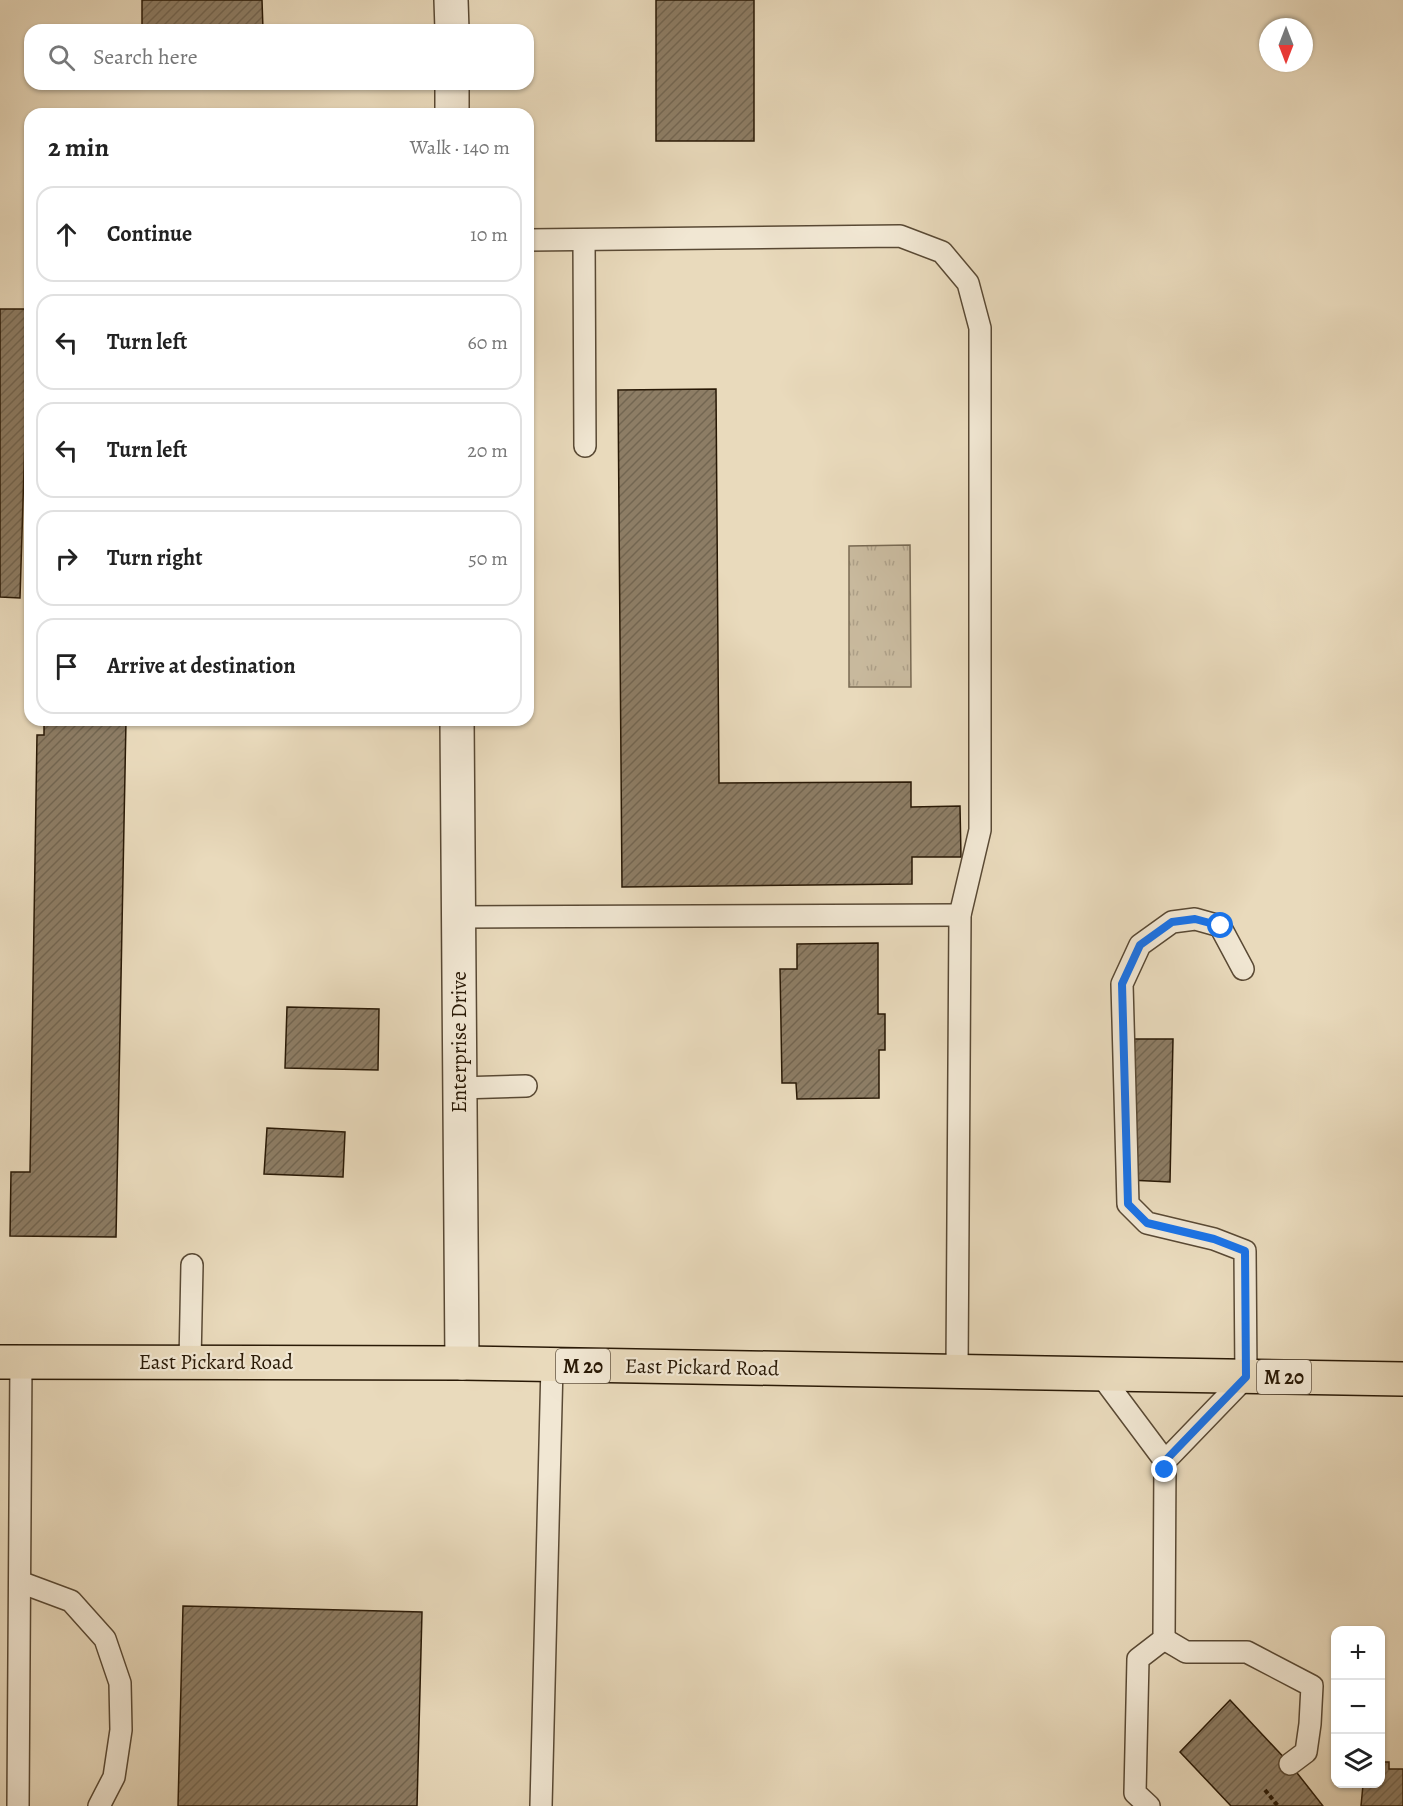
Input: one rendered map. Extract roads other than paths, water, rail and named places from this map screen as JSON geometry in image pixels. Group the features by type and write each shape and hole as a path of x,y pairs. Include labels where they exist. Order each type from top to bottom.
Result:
{"highway":[{"name":"East Pickard Road","path":"11,1361 462,1363 1403,1379"}],"street":[{"path":"451,0 452,24"},
{"path":"452,90 452,108"},
{"name":"Enterprise Drive","path":"457,726 462,1363"}],"lane":[{"path":"534,240 900,236 942,252 968,283 980,328 980,830 960,915 957,1370"},
{"path":"584,240 585,446"},
{"path":"459,917 960,915"},
{"path":"1165,1461 1246,1377 1245,1251 1214,1239 1147,1223 1128,1204 1122,984 1140,945 1172,922 1195,919 1221,926 1243,969"},
{"path":"459,1088 526,1086"},
{"path":"190,1362 192,1265"},
{"path":"11,1361 20,1582 18,1806"},
{"path":"541,1806 552,1365"},
{"path":"1100,1374 1165,1461 1164,1639"},
{"path":"20,1582 71,1601 105,1639 120,1683 121,1730 114,1777 99,1806"},
{"path":"1164,1639 1186,1652 1247,1652 1312,1686 1306,1752 1290,1764"},
{"path":"1149,1806 1134,1793 1138,1659 1164,1639"}]}
